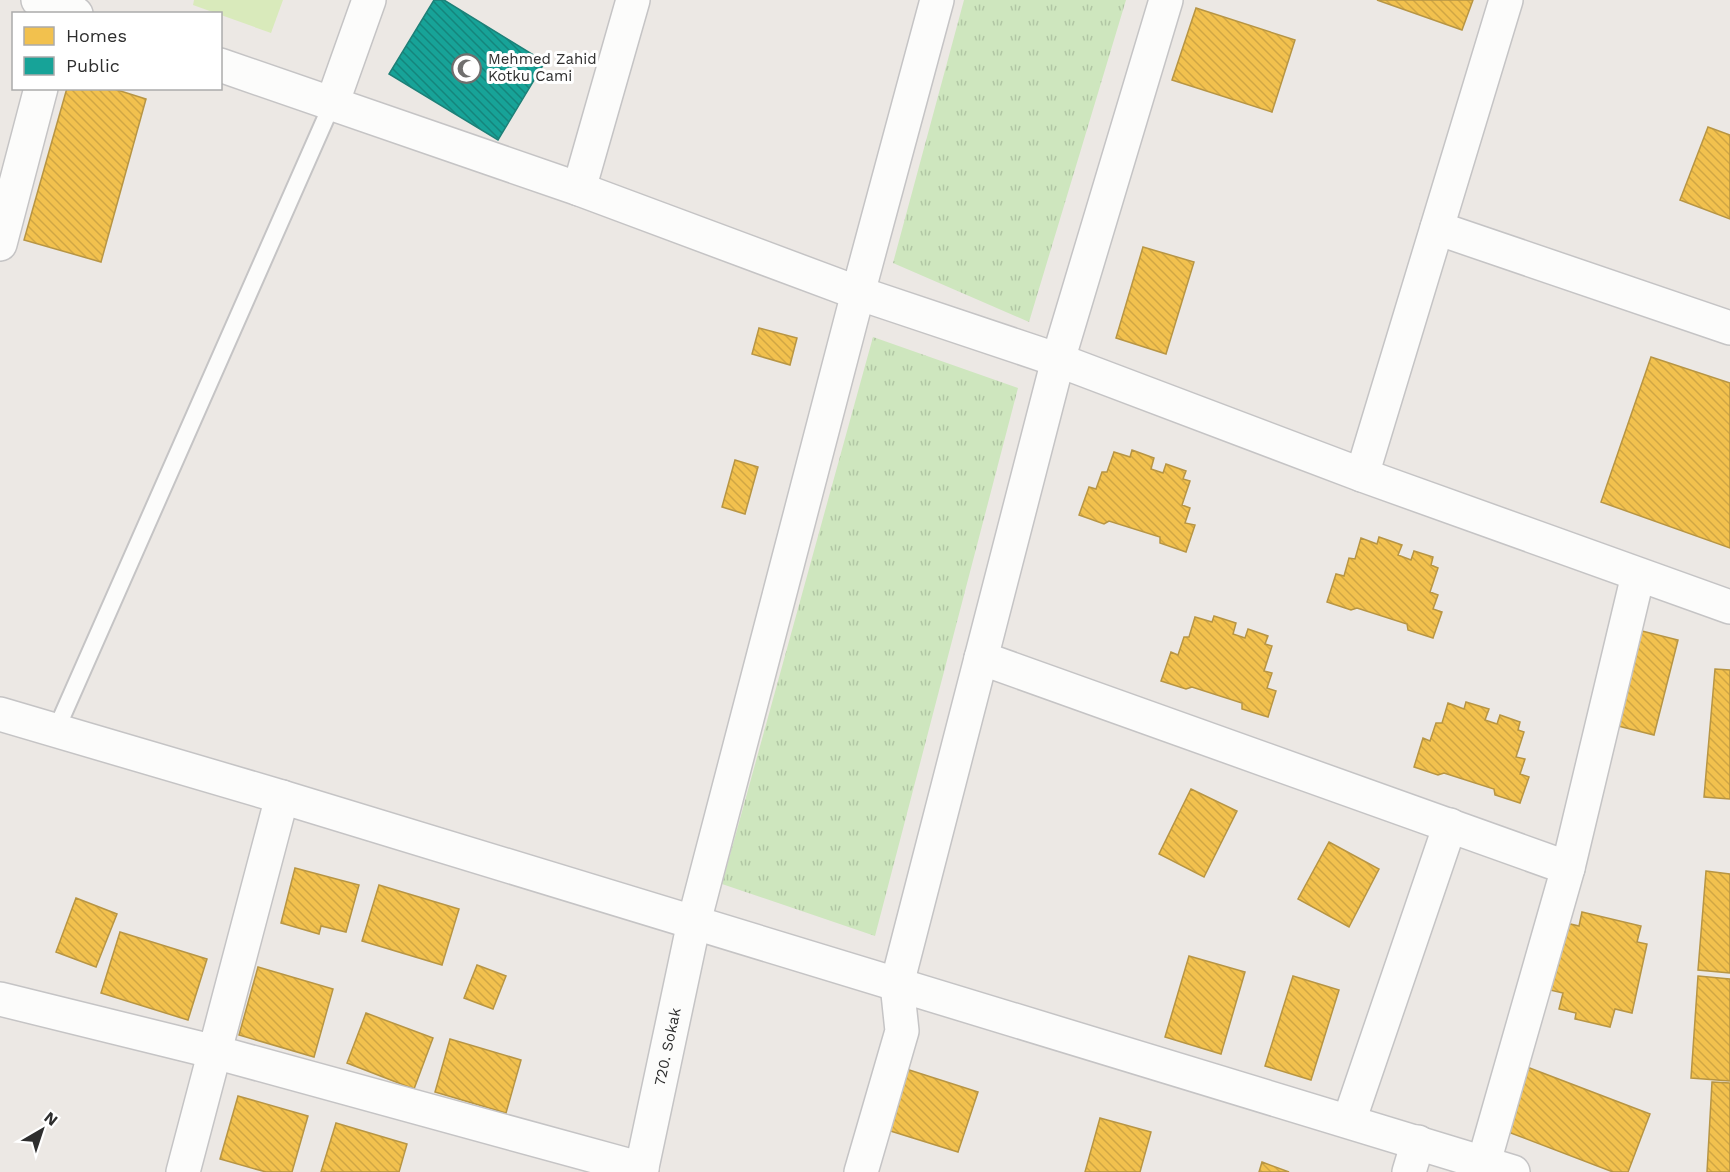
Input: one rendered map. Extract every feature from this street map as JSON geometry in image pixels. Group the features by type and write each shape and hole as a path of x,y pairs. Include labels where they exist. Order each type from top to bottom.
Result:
{"street":[{"path":"332,104 369,0"},
{"path":"579,189 633,0"},
{"name":"720. Sokak","path":"641,1171 694,922 937,0"},
{"path":"861,1172 902,1031 897,984 1058,360 1166,0"},
{"path":"1362,475 1506,0"},
{"path":"222,66 579,189 858,293 1058,360 1362,475 1730,607"},
{"path":"0,244 40,90"},
{"path":"1437,228 1730,328"},
{"path":"0,714 282,797 1349,1121 1413,1157 1498,1167 1638,574"},
{"path":"981,658 1568,868"},
{"path":"183,1172 282,797"},
{"path":"1349,1121 1450,825"},
{"path":"0,999 215,1052 641,1171"}],"lane":[{"path":"56,730 332,104"}],"green space":[{"path":"194,0 283,0 271,33 222,15 222,12 212,12 193,5"},
{"path":"964,0 1126,0 1029,322 893,263"},
{"path":"873,337 1018,388 875,936 722,884"}],"building: Homes":[{"path":"1377,0 1473,0 1462,30"},
{"path":"1196,8 1295,40 1272,112 1172,80"},
{"path":"66,90 117,90 146,99 101,262 24,240"},
{"path":"1708,127 1730,135 1730,219 1680,200"},
{"path":"1143,247 1194,262 1166,354 1116,338"},
{"path":"759,328 797,338 790,365 752,354"},
{"path":"1651,357 1730,383 1730,548 1601,502"},
{"path":"1132,450 1154,458 1151,469 1163,473 1166,464 1186,471 1183,479 1190,481 1182,505 1190,508 1185,523 1195,525 1186,552 1160,543 1160,537 1109,521 1104,524 1079,515 1089,487 1096,489 1102,472 1107,472 1114,452 1130,457"},
{"path":"735,460 758,467 745,514 722,507"},
{"path":"1379,537 1402,545 1398,555 1411,560 1414,551 1433,557 1431,565 1438,568 1430,592 1438,595 1433,609 1442,612 1433,638 1408,630 1407,624 1357,608 1351,610 1327,602 1336,574 1344,576 1349,558 1355,559 1361,538 1377,544"},
{"path":"1214,616 1236,623 1233,634 1245,638 1248,629 1268,636 1265,644 1272,646 1264,671 1272,673 1267,688 1276,691 1268,717 1242,709 1242,703 1192,687 1186,689 1161,681 1171,652 1178,655 1184,637 1189,637 1195,617 1212,622"},
{"path":"1638,630 1678,640 1654,735 1614,725"},
{"path":"1715,669 1730,670 1730,799 1704,797"},
{"path":"1466,702 1489,709 1485,720 1497,724 1500,715 1520,722 1518,730 1524,732 1516,757 1525,759 1520,774 1529,777 1520,803 1495,795 1494,789 1444,773 1438,775 1414,767 1423,738 1430,741 1436,723 1442,723 1448,703 1464,709"},
{"path":"1191,789 1237,811 1204,877 1159,854"},
{"path":"1329,842 1379,869 1349,927 1298,899"},
{"path":"295,868 359,885 346,932 321,926 319,934 281,923"},
{"path":"1706,871 1730,874 1730,973 1698,970"},
{"path":"379,885 459,909 442,965 362,941"},
{"path":"76,898 117,914 96,967 56,952"},
{"path":"1582,912 1641,926 1637,942 1647,944 1632,1013 1615,1009 1610,1027 1575,1019 1576,1013 1559,1009 1563,993 1550,990 1566,923 1579,926"},
{"path":"120,932 207,959 188,1020 101,993"},
{"path":"1189,956 1245,972 1221,1054 1165,1037"},
{"path":"477,965 506,976 493,1009 464,998"},
{"path":"258,967 333,989 314,1057 239,1035"},
{"path":"1293,976 1339,990 1311,1080 1265,1066"},
{"path":"1698,976 1730,979 1730,1081 1691,1078"},
{"path":"366,1013 433,1038 414,1089 347,1063"},
{"path":"450,1039 521,1060 506,1113 435,1092"},
{"path":"1527,1067 1650,1114 1628,1172 1613,1172 1503,1130"},
{"path":"903,1068 978,1092 958,1152 884,1129"},
{"path":"1712,1082 1730,1083 1730,1172 1707,1172"},
{"path":"238,1096 308,1116 292,1172 266,1172 220,1159"},
{"path":"1100,1118 1151,1132 1140,1172 1085,1172"},
{"path":"336,1123 407,1144 399,1172 321,1172"},
{"path":"1262,1162 1289,1172 1259,1172"}],"building: Public":[{"name":"Mehmed Zahid Kotku Cami","path":"434,0 444,0 545,62 498,140 389,74"}],"place":[{"name":"Mehmed Zahid Kotku Cami","path":"467,68"}]}
